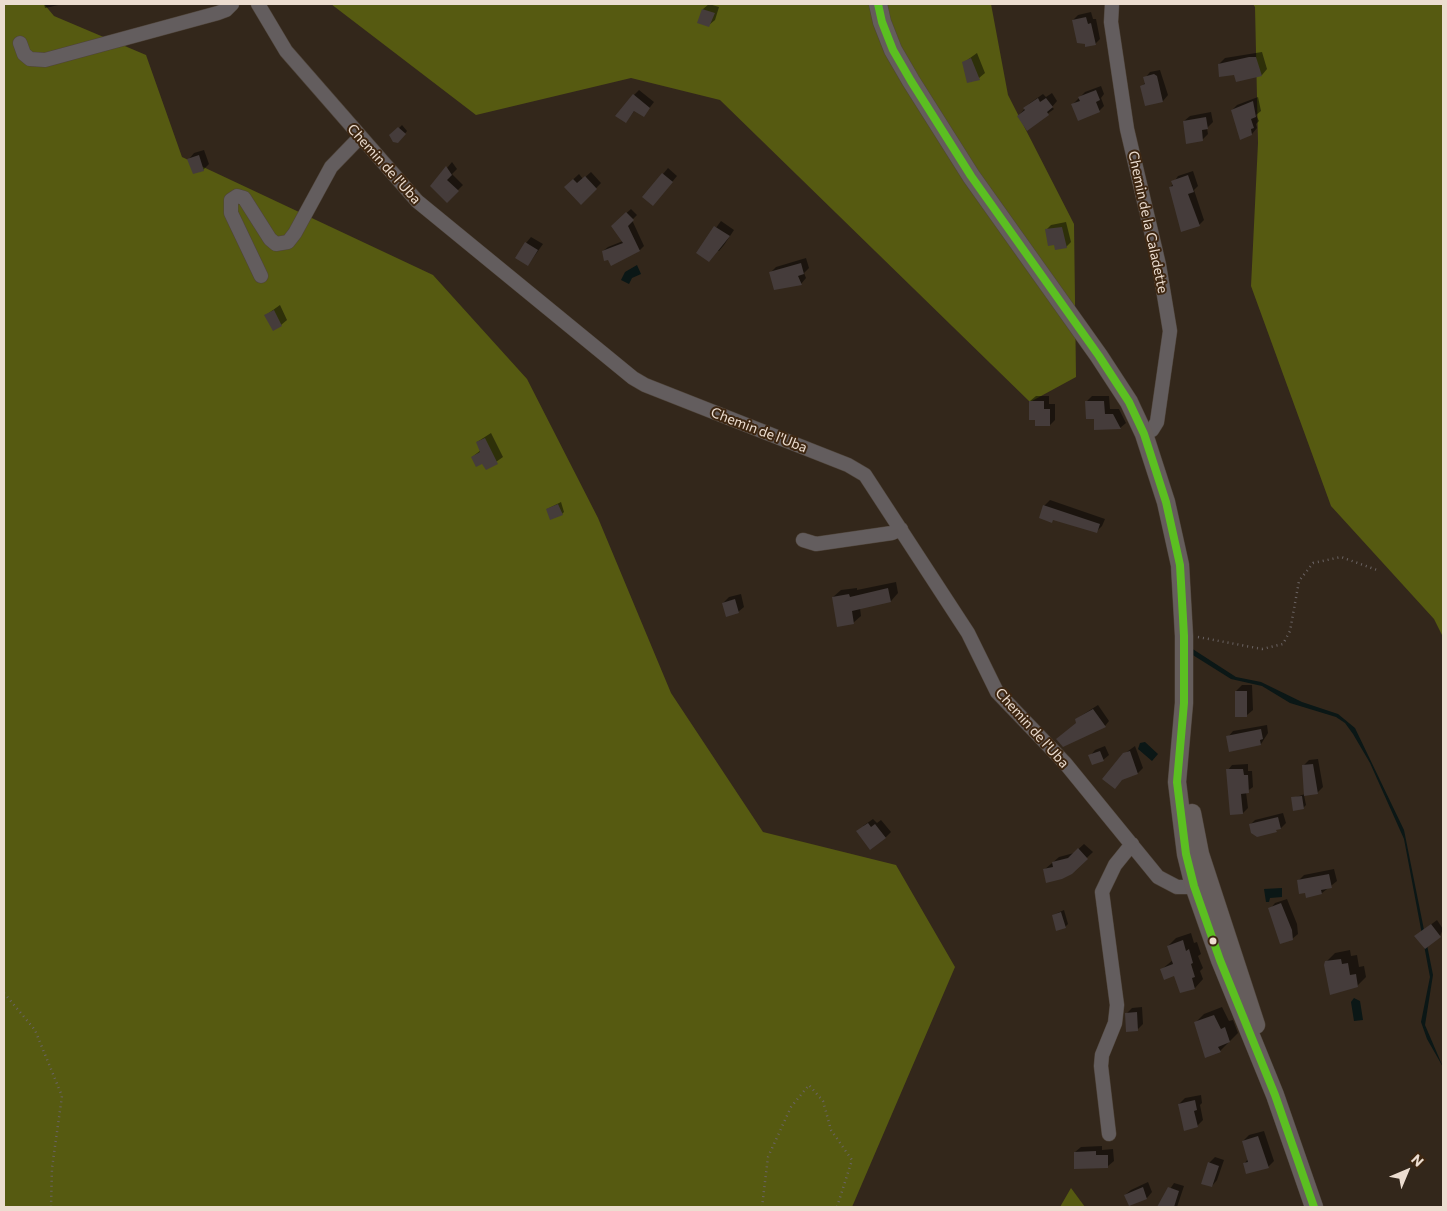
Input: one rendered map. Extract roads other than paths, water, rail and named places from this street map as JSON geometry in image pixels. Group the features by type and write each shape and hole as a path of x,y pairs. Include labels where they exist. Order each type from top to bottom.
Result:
{"main road":[{"path":"878,4 882,22 894,50 911,81 971,176 1099,356 1129,402 1144,434 1172,528 1180,565 1184,636 1184,703 1194,828 1202,884 1249,1000 1275,1095 1314,1207"}],"street":[{"path":"20,43 24,54 30,59 45,60 218,13 232,4"},
{"name":"Chemin de l'Uba","path":"258,4 286,51 416,202 633,378 645,385 858,470 868,479 968,633 997,692 1065,763 1164,882 1177,888 1202,884"},
{"name":"Chemin de la Caladette","path":"1112,4 1111,22 1128,129 1159,265 1170,331 1157,422 1152,430 1144,434"},
{"path":"261,276 232,213 231,200 237,196 247,201 272,242 280,244 288,242 296,233 331,167 360,137"},
{"path":"803,540 816,544 896,532 901,529"},
{"path":"1109,1134 1101,1066 1102,1055 1115,1023 1117,1005 1102,892 1115,865 1132,844"}]}
